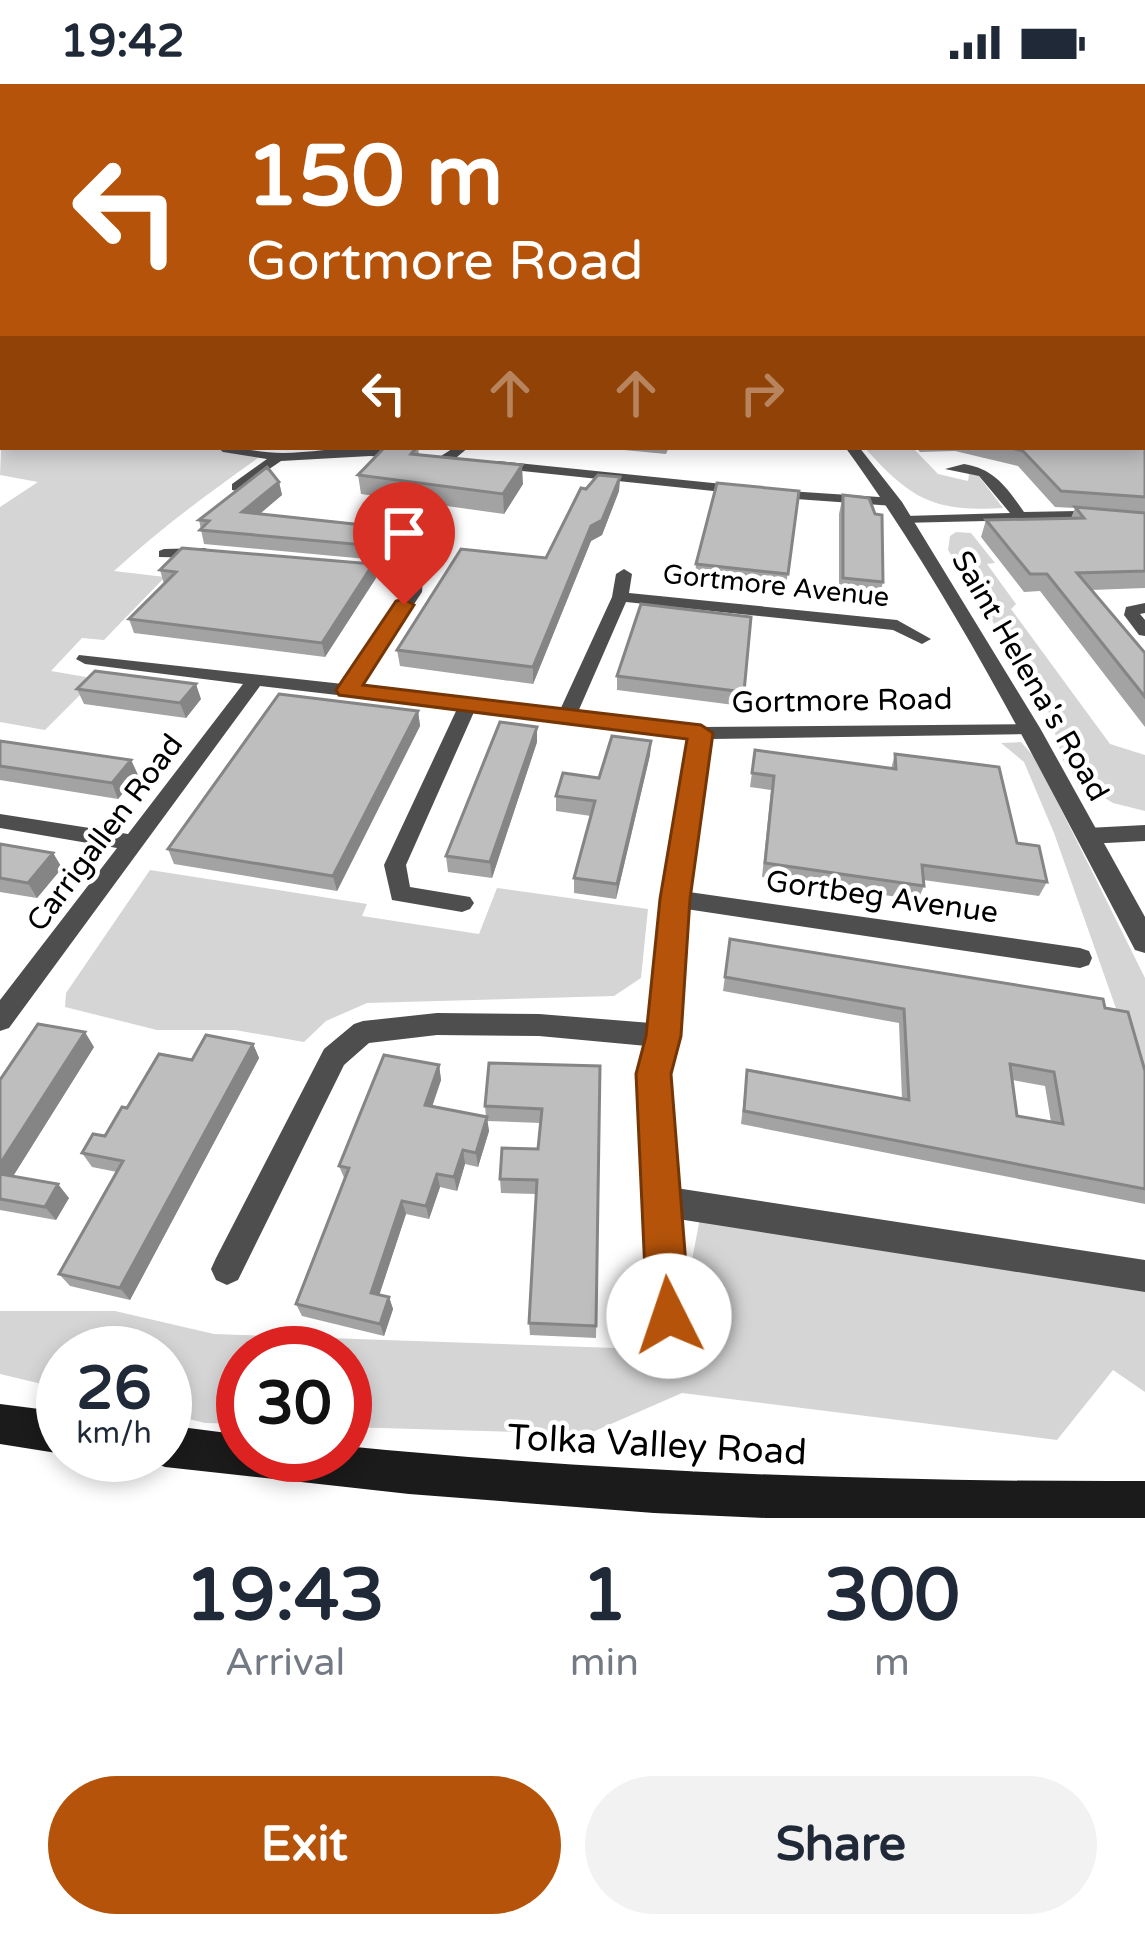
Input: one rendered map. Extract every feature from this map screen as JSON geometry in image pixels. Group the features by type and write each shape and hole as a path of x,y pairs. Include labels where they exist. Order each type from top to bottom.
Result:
{"main road":[{"path":"0,1424 36,1429"},
{"name":"Tolka Valley Road","path":"192,1449 446,1477 652,1492 960,1504 1145,1502"}],"street":[{"path":"235,450 278,457 370,452 446,459 464,454"},
{"name":"Saint Helena's Road","path":"854,450 900,511 1029,728 1145,942"},
{"path":"237,487 278,457"},
{"path":"485,464 900,511 1145,521"},
{"path":"952,470 968,467 989,474 1019,515"},
{"path":"164,554 214,554"},
{"path":"326,565 394,571 415,579 414,592 348,690"},
{"path":"566,717 620,597 624,574"},
{"name":"Gortmore Avenue","path":"620,597 897,625 922,639"},
{"path":"1145,608 1132,610 1132,615 1145,631"},
{"name":"Gortmore Road","path":"85,658 701,733 1029,728"},
{"name":"Carrigallen Road","path":"0,1020 256,679"},
{"path":"461,903 400,894 395,865 468,705"},
{"path":"669,1316 653,1074 663,1036 675,899 701,733"},
{"path":"0,821 136,843"},
{"path":"1087,836 1145,833"},
{"name":"Gortbeg Avenue","path":"675,899 1080,958"},
{"path":"227,1269 334,1057 363,1033 436,1024 663,1036"},
{"path":"661,1201 1145,1276"}],"shaded area":[{"path":"1,450 223,450 258,458 114,571 165,577 104,640 82,638 51,671 86,677 80,695 45,730 0,722 0,507 38,482 0,475"},
{"path":"867,450 915,450 938,474 968,481 969,474 978,475 1003,508 940,504 896,479"},
{"path":"971,533 995,563 987,564 1016,604 1011,609 1110,744 1145,755 1145,811 1113,803 1079,782 1063,760 1048,710 948,550 950,536"},
{"path":"1021,742 1036,759 1145,978 1145,1075 1124,1031 1024,762 1001,743"},
{"path":"150,870 367,904 362,916 479,934 497,888 648,909 641,978 614,996 367,1003 326,1021 304,1042 235,1030 157,1030 65,1007 66,993"},
{"path":"700,1218 1145,1287 1145,1392 1113,1370 1057,1440 682,1393 588,1434 372,1428 372,1340 673,1350 698,1313 701,1289 692,1260"},
{"path":"0,1311 115,1311 180,1326 36,1326 36,1383 0,1374"},
{"path":"192,1329 214,1334 216,1423 205,1423 192,1420"}],"building":[{"path":"382,450 522,465 503,494 358,475"},
{"path":"1019,450 1145,450 1145,497 1061,491"},
{"path":"267,467 279,482 242,512 400,529 386,547 200,530 209,521 199,520"},
{"path":"598,475 620,477 602,520 591,526 533,667 397,650 461,549 546,558 581,488 586,489"},
{"path":"717,483 799,491 788,574 696,564"},
{"path":"843,495 869,498 875,514 882,515 883,582 843,578"},
{"path":"1075,507 1145,513 1145,571 1077,573 1145,653 1145,697 1047,574 1030,574 986,520 1084,518"},
{"path":"182,548 373,564 322,643 129,619 176,572 160,570"},
{"path":"641,604 751,617 744,692 617,676"},
{"path":"95,671 196,684 180,703 77,689"},
{"path":"279,694 418,711 333,876 168,849"},
{"path":"500,722 537,727 490,862 446,856"},
{"path":"612,736 651,741 617,884 574,878 595,801 556,796 563,773 599,778"},
{"path":"0,741 131,760 112,783 0,766"},
{"path":"755,750 896,769 895,754 999,767 1017,843 1039,846 1047,882 922,865 924,886 765,863 774,776 752,773"},
{"path":"0,844 53,853 28,883 0,878"},
{"path":"730,939 1103,999 1105,1008 1128,1012 1145,1071 1145,1189 744,1111 747,1070 909,1100 904,1009 725,977","holes":["1010,1064 1054,1072 1063,1124 1017,1116"]},
{"path":"38,1024 85,1032 0,1164 0,1080"},
{"path":"206,1035 253,1044 120,1288 59,1274 123,1161 82,1153 93,1134 105,1136 159,1054 192,1060"},
{"path":"384,1055 439,1065 425,1105 487,1117 476,1153 463,1150 454,1177 437,1174 426,1206 402,1201 371,1293 389,1297 380,1324 296,1304 349,1168 339,1166"},
{"path":"489,1063 600,1066 596,1326 529,1323 537,1180 500,1179 502,1148 538,1149 542,1109 485,1106"},
{"path":"0,1174 58,1184 45,1207 0,1199"}],"route":[{"path":"404,605 348,690 701,733 670,938 663,1036 653,1074 669,1316"}]}
